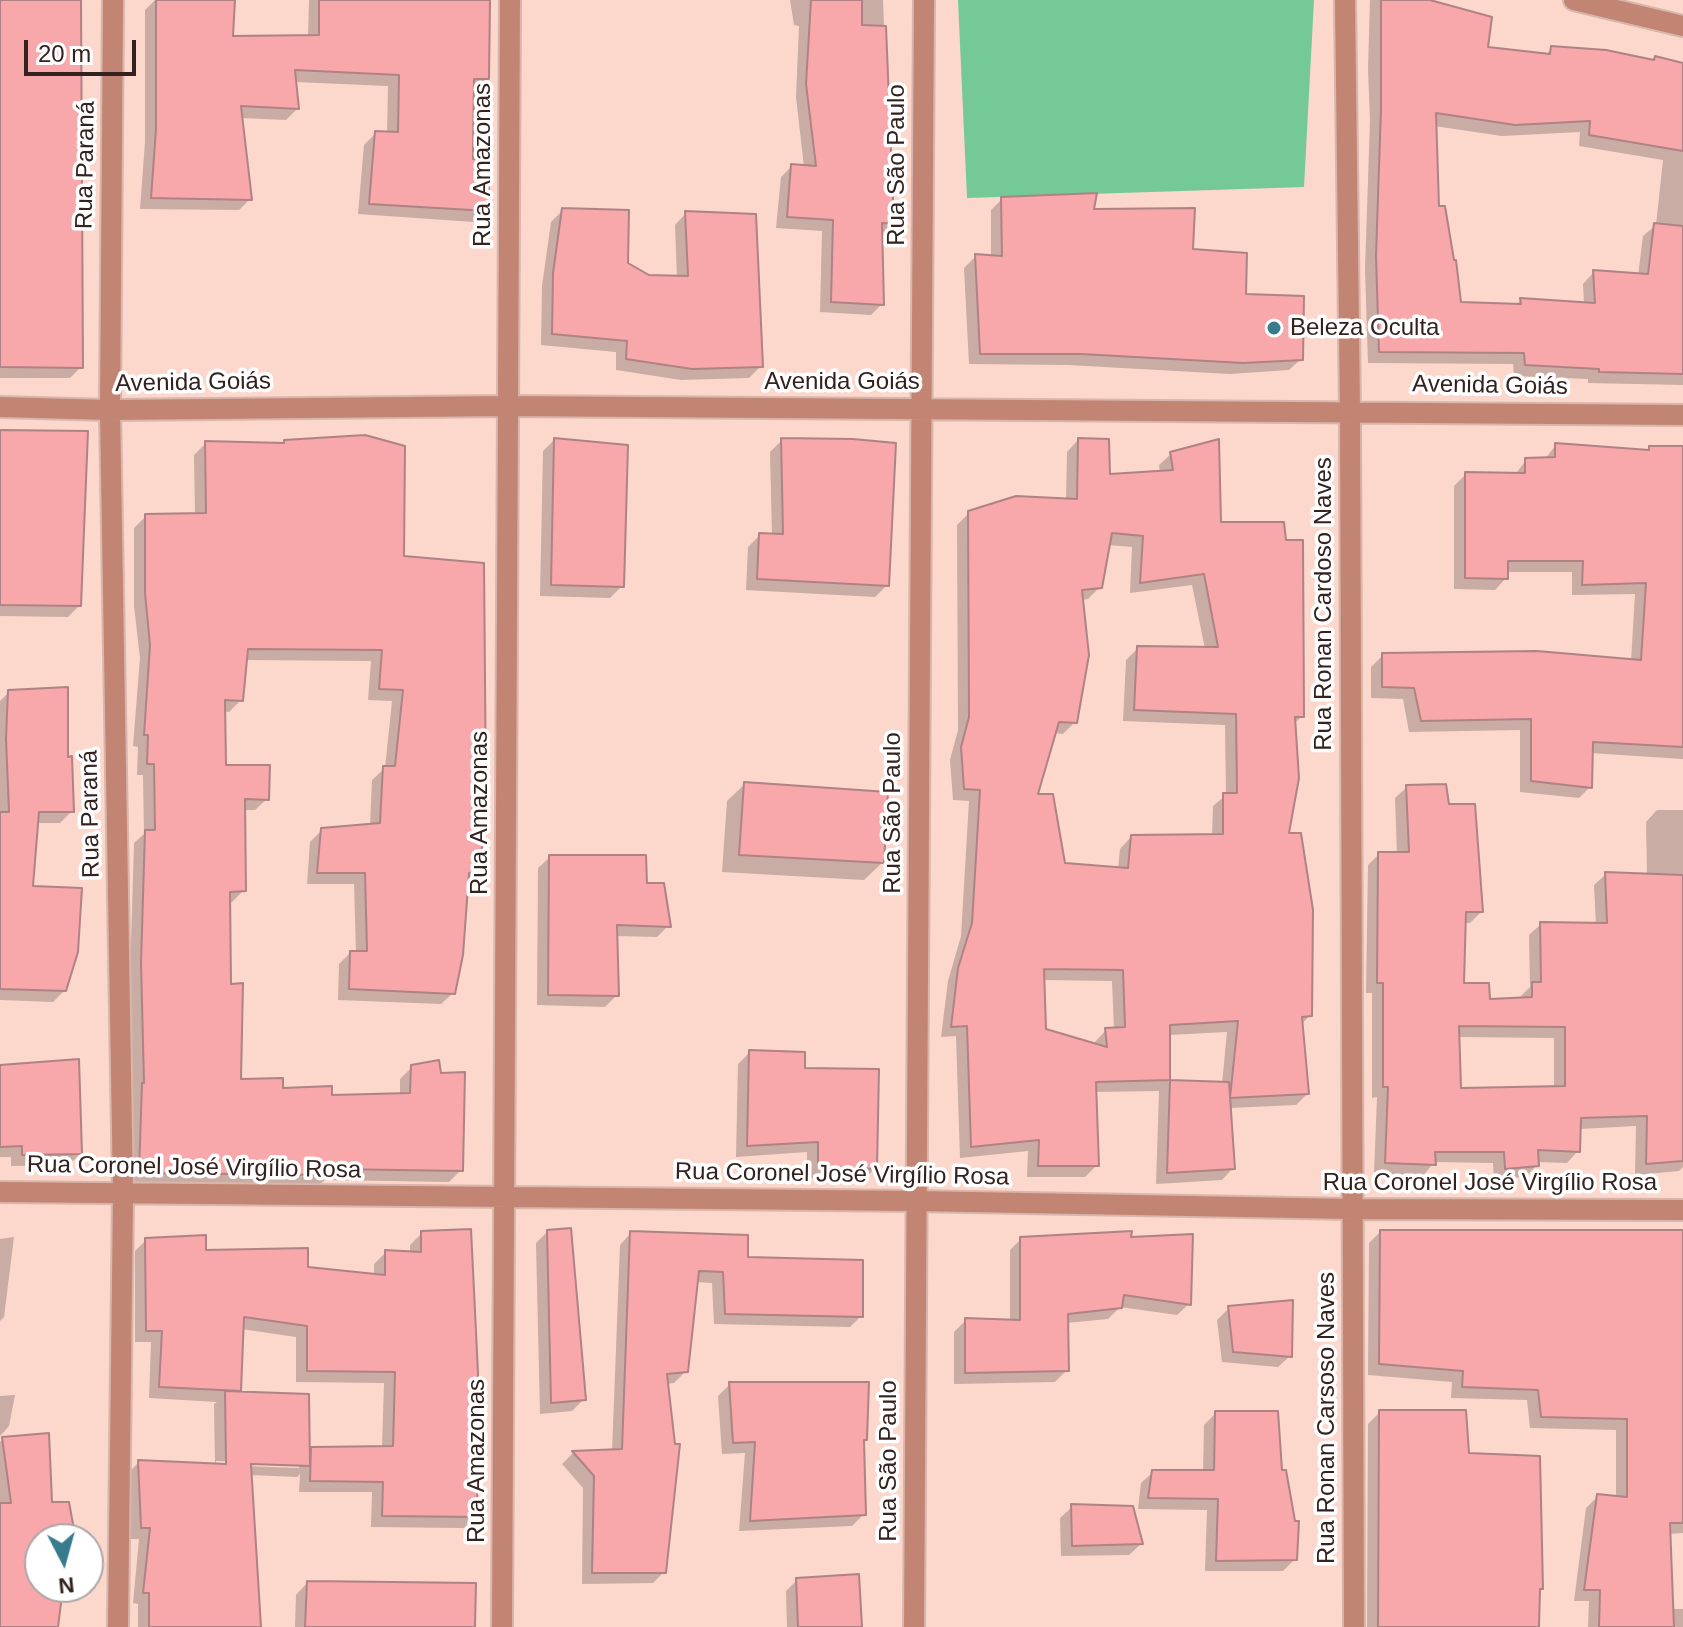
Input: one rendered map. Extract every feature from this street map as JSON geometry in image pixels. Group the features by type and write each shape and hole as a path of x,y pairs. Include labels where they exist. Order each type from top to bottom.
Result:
{"street":[{"name":"Rua Paraná","path":"113,0 110,410 123,1193 118,1627"},
{"name":"Rua Amazonas","path":"502,1627 510,0"},
{"name":"Rua São Paulo","path":"914,1627 924,0"},
{"name":"Rua Ronan Cardoso Naves","path":"1345,0 1350,410 1351,1209"},
{"path":"1574,0 1683,26"},
{"name":"Avenida Goiás","path":"0,407 110,410 508,406 1350,410 1683,415"},
{"name":"Rua Coronel José Virgílio Rosa","path":"0,1192 917,1201 1351,1209 1683,1210"},
{"name":"Rua Ronan Carsoso Naves","path":"1351,1209 1354,1627"}],"green space":[{"path":"958,0 1314,0 1304,187 967,198"}],"building":[{"path":"0,0 81,0 83,368 0,367"},
{"path":"156,0 235,0 233,36 319,35 319,0 490,0 489,79 474,79 473,159 490,160 488,211 369,204 375,131 398,132 399,75 295,70 299,109 241,106 252,200 151,198 156,129"},
{"path":"811,0 862,0 862,25 886,26 894,224 882,223 884,305 831,302 833,220 787,217 791,164 816,166 806,84"},
{"path":"1381,0 1430,0 1492,17 1488,47 1550,54 1551,46 1606,50 1683,63 1683,151 1589,135 1590,121 1515,125 1436,113 1439,206 1445,206 1461,302 1521,304 1520,298 1595,303 1593,270 1648,274 1654,223 1683,226 1683,374 1599,372 1599,369 1525,365 1524,353 1379,352 1376,256"},
{"path":"1097,193 1094,209 1195,208 1193,249 1247,253 1246,294 1304,296 1303,360 1243,363 1081,354 980,354 975,254 1002,256 1001,197"},
{"path":"562,208 629,210 628,263 649,275 688,276 685,211 756,214 763,367 692,369 626,359 627,341 552,334 553,273"},
{"path":"0,430 88,431 81,606 0,605"},
{"path":"365,435 405,446 404,556 484,563 486,795 480,873 469,873 463,955 455,994 349,989 350,951 367,951 365,873 317,873 321,828 380,823 383,766 395,766 403,690 379,689 382,650 248,649 243,701 225,700 226,765 270,765 269,800 245,799 246,891 230,892 231,984 243,983 241,1079 283,1078 283,1088 332,1086 332,1095 410,1093 411,1065 439,1060 441,1073 465,1072 463,1171 332,1169 332,1175 139,1173 144,1083 141,963 145,830 155,830 154,764 147,764 148,735 144,735 150,645 145,593 145,514 206,513 205,441 284,443 284,440"},
{"path":"554,438 628,445 624,587 551,585"},
{"path":"781,438 896,443 889,586 757,579 759,533 783,534"},
{"path":"1078,438 1109,439 1110,474 1173,470 1170,452 1219,439 1221,522 1284,522 1286,540 1303,540 1304,717 1295,717 1299,778 1289,833 1301,833 1313,910 1312,1016 1302,1017 1309,1094 1230,1098 1238,1021 1170,1025 1170,1080 1096,1082 1099,1166 1038,1166 1039,1140 971,1147 967,1026 951,1027 958,968 972,923 980,790 964,789 961,747 969,717 968,511 1016,496 1077,499","holes":["1112,533 1143,536 1140,583 1204,574 1218,647 1137,646 1134,710 1236,714 1237,793 1223,793 1223,834 1131,835 1128,868 1065,863 1053,794 1038,794 1059,722 1077,723 1089,655 1082,590 1102,588","1044,969 1123,970 1125,1027 1105,1028 1107,1047 1046,1029"]},
{"path":"1555,443 1649,450 1649,446 1683,446 1683,747 1593,742 1592,788 1531,781 1531,719 1421,721 1414,688 1382,687 1382,653 1537,651 1641,660 1646,583 1582,585 1583,561 1508,561 1508,579 1465,578 1465,472 1525,473 1525,458 1555,457"},
{"path":"68,687 68,757 72,756 74,812 39,812 33,886 82,888 78,952 66,991 0,989 0,812 9,812 6,739 8,690"},
{"path":"744,782 888,792 884,863 739,855"},
{"path":"1446,784 1449,804 1475,804 1483,912 1466,912 1464,983 1489,983 1490,999 1532,997 1532,982 1541,982 1540,922 1607,923 1605,872 1683,875 1683,1161 1646,1164 1647,1116 1581,1118 1580,1152 1538,1150 1539,1166 1505,1169 1504,1152 1435,1152 1436,1165 1385,1163 1388,1087 1383,1087 1383,983 1377,983 1378,852 1409,852 1406,785","holes":["1459,1026 1565,1027 1565,1086 1461,1088"]},
{"path":"549,855 646,855 647,883 664,883 671,927 617,925 619,996 548,995"},
{"path":"749,1050 805,1052 805,1068 879,1069 877,1169 818,1167 818,1142 747,1146"},
{"path":"79,1059 82,1154 22,1155 22,1146 0,1147 0,1065"},
{"path":"1170,1080 1229,1082 1235,1169 1167,1173"},
{"path":"571,1228 586,1400 551,1403 547,1230"},
{"path":"471,1229 478,1373 477,1517 382,1516 383,1482 310,1481 311,1447 393,1446 395,1372 307,1371 307,1326 244,1317 241,1391 159,1387 162,1331 146,1331 145,1238 206,1235 206,1250 308,1248 308,1267 385,1275 385,1250 421,1252 421,1231"},
{"path":"1380,1230 1683,1230 1683,1523 1670,1523 1674,1627 1599,1627 1600,1590 1584,1590 1597,1494 1627,1497 1627,1419 1541,1417 1538,1390 1462,1387 1463,1371 1379,1364"},
{"path":"630,1231 748,1235 748,1257 863,1260 863,1317 725,1314 723,1272 699,1271 688,1372 667,1374 675,1444 680,1444 666,1573 592,1573 594,1476 572,1451 622,1449"},
{"path":"1132,1231 1131,1237 1193,1234 1191,1305 1124,1295 1122,1308 1068,1314 1069,1371 965,1373 965,1318 1020,1320 1020,1237"},
{"path":"1293,1300 1292,1357 1233,1352 1228,1306"},
{"path":"729,1382 869,1382 867,1440 864,1440 866,1515 750,1521 755,1442 733,1443"},
{"path":"225,1391 309,1394 310,1466 251,1464 261,1627 149,1627 149,1593 143,1593 150,1528 141,1528 138,1460 226,1464"},
{"path":"1379,1410 1466,1410 1469,1453 1540,1456 1543,1589 1540,1589 1539,1627 1378,1627"},
{"path":"1215,1411 1278,1411 1282,1470 1286,1470 1295,1521 1299,1521 1297,1560 1216,1561 1218,1499 1148,1498 1152,1470 1214,1470"},
{"path":"49,1433 52,1502 69,1502 73,1523 24,1523 24,1603 61,1603 58,1627 0,1627 0,1503 11,1503 2,1437"},
{"path":"1071,1504 1133,1506 1143,1544 1072,1546"},
{"path":"859,1574 862,1627 798,1627 796,1578"},
{"path":"307,1581 476,1583 475,1627 305,1627"}],"place":[{"name":"Beleza Oculta","path":"1274,328"}]}
